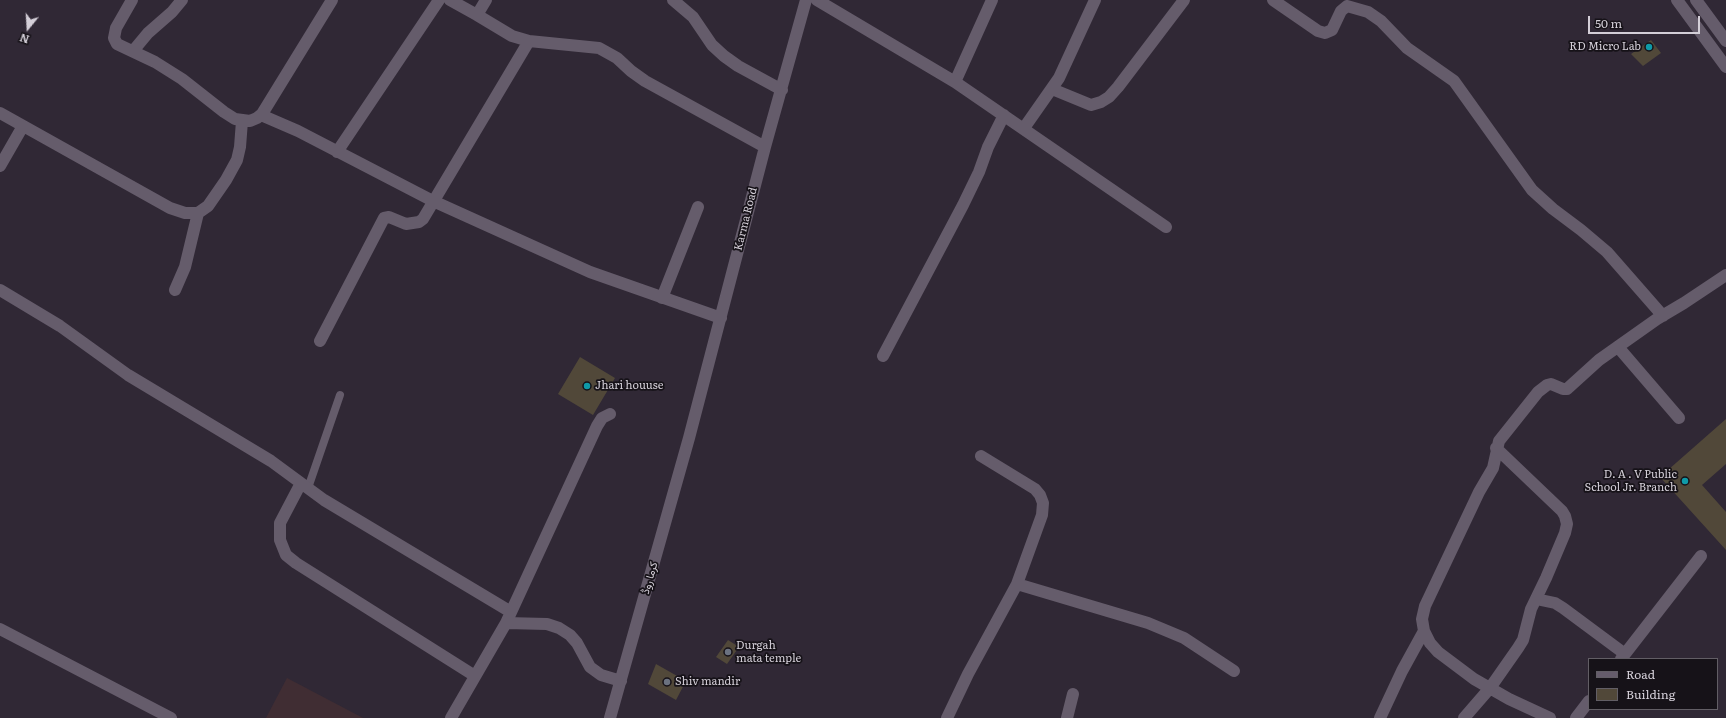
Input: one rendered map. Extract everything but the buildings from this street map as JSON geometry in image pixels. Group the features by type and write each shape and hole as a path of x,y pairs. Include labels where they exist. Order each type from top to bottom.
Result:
{"street":[{"path":"132,0 116,28 114,38 117,44 134,51 182,79 224,112 242,121 250,121 261,115 332,0"},
{"path":"134,51 148,33 172,12 182,0"},
{"path":"337,152 439,0"},
{"path":"450,0 512,36 528,41 599,48 617,58 645,81 765,147"},
{"path":"477,15 486,0"},
{"path":"673,0 693,17 712,45 724,56 738,66 782,90"},
{"name":"Karma Road","path":"689,438 765,147 806,0"},
{"path":"817,0 955,82 1166,227"},
{"path":"955,82 992,0"},
{"path":"1024,128 1052,89 1068,59 1095,0"},
{"path":"1052,89 1091,105 1101,102 1109,97 1184,0"},
{"path":"1273,0 1318,31 1325,33 1332,30 1341,11 1347,6 1368,12 1381,21 1407,48 1454,81 1532,190 1553,209 1607,252 1663,316"},
{"path":"1677,0 1726,67"},
{"path":"1696,0 1726,41"},
{"path":"320,341 384,218 388,217 406,224 419,222 423,219 528,41"},
{"path":"0,113 170,208 185,213 198,213 208,206 226,180 237,160 240,147 242,121"},
{"path":"261,115 298,131 433,201 590,272 720,318"},
{"path":"883,356 979,172 988,147 1004,115"},
{"path":"0,166 22,126"},
{"path":"662,298 698,207"},
{"path":"175,290 185,267 198,213"},
{"path":"1550,718 1474,679 1438,652 1430,643 1424,631 1422,619 1425,606 1479,492 1493,468 1496,459 1496,448 1499,441 1538,392 1547,385 1551,384 1567,389 1599,360 1726,274"},
{"path":"0,290 60,326 128,375 271,461 330,504 509,618 547,624 559,628 570,635 577,643 590,667 601,675 621,681"},
{"path":"1618,347 1679,418"},
{"path":"451,718 509,618 602,418 610,414"},
{"name":"کرما روڈ","path":"610,718 689,438"},
{"path":"1464,718 1490,688 1523,640 1531,609 1565,533 1567,524 1565,516 1540,489 1496,448"},
{"path":"947,718 968,674 1017,584 1042,515 1043,503 1040,495 1034,489 981,456"},
{"path":"304,486 280,524 280,540 286,555 296,563 476,676"},
{"path":"1536,599 1555,603 1563,608 1623,657 1702,556"},
{"path":"1017,584 1148,623 1184,638 1234,671"},
{"path":"0,629 171,718"},
{"path":"1380,718 1402,671 1424,631"},
{"path":"1067,718 1073,694"},
{"path":"1576,718 1588,702"}],"lane":[{"path":"304,486 340,395"}],"shaded area":[{"path":"287,678 363,718 266,718"}],"place":[{"name":"RD Micro Lab","path":"1649,47"},
{"name":"Jhari houuse","path":"587,386"},
{"name":"D. A . V Public School Jr. Branch","path":"1685,481"},
{"name":"Durgah mata temple","path":"728,652"},
{"name":"Shiv mandir","path":"667,682"}]}
